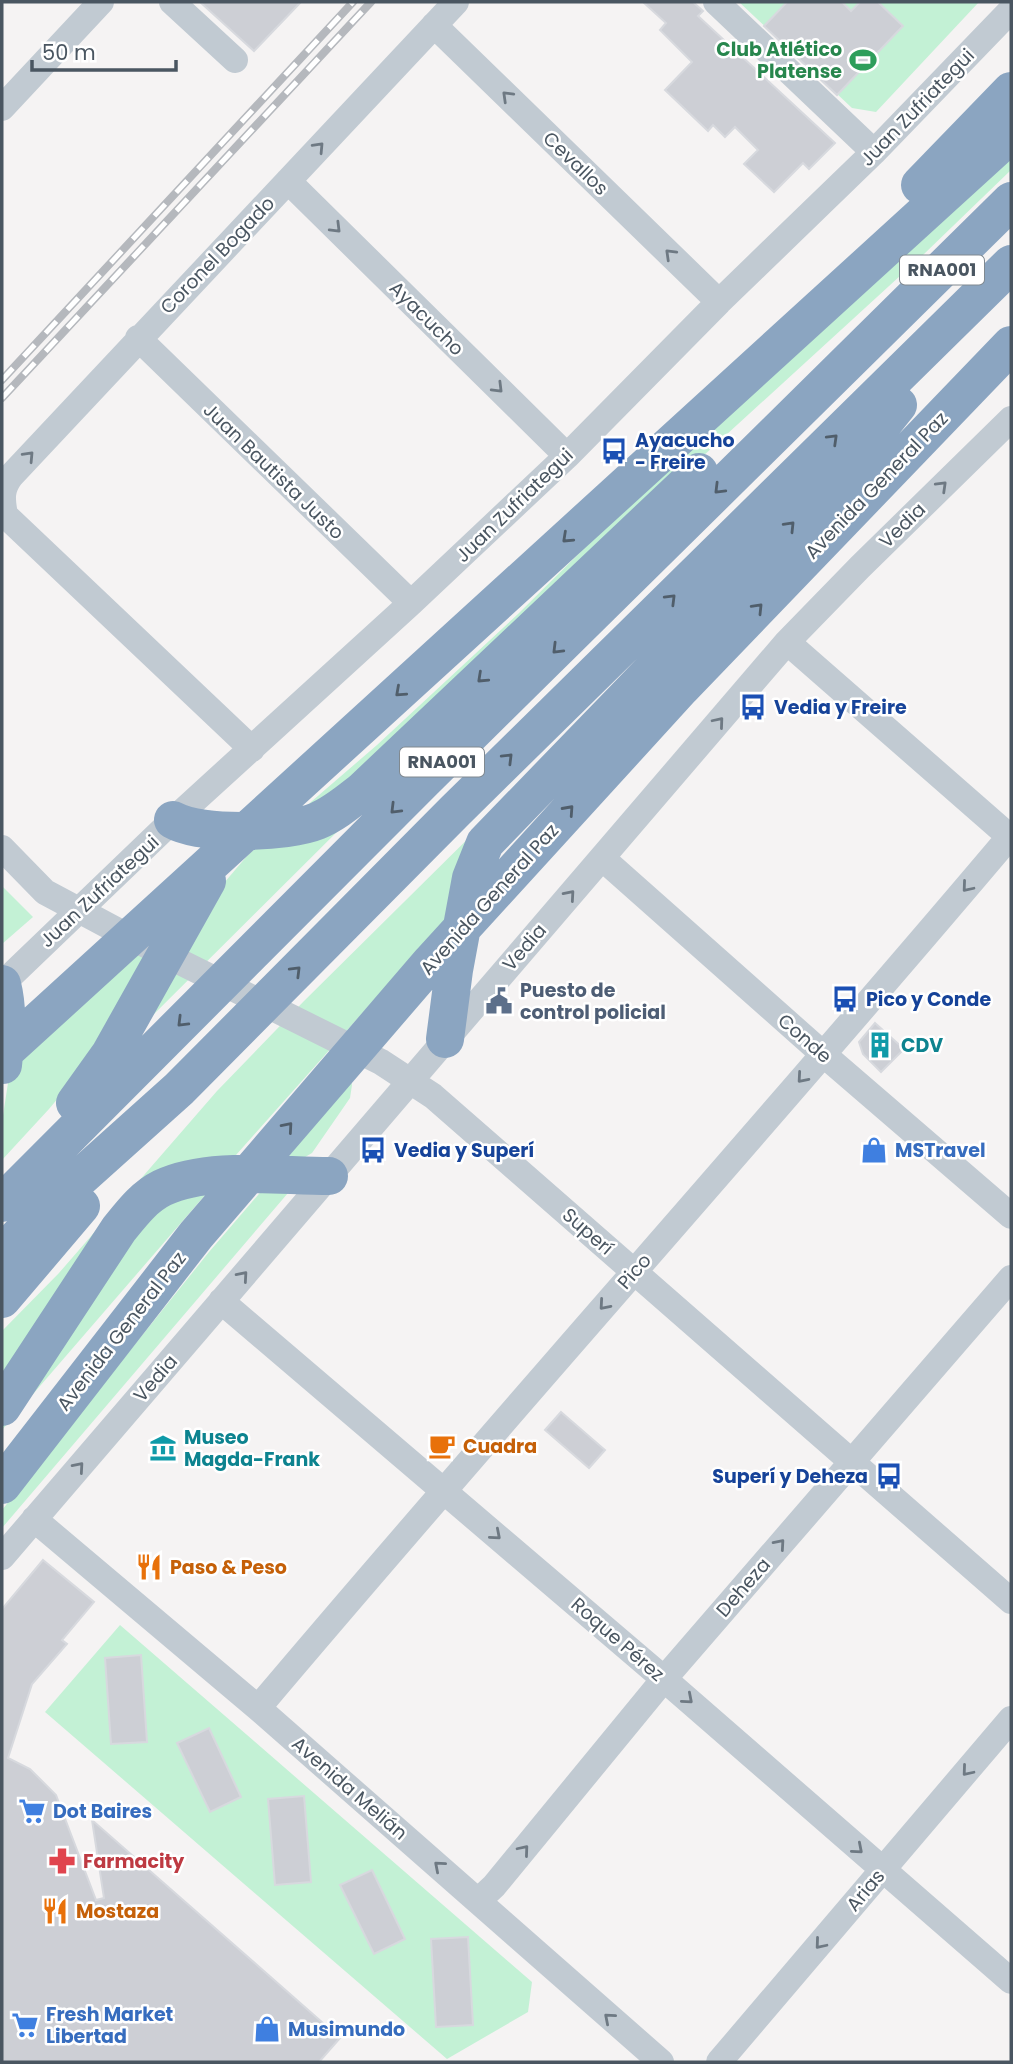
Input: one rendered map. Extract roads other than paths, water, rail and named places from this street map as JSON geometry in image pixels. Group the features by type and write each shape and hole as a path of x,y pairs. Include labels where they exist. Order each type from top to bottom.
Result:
{"highway":[{"path":"757,364 868,237 1011,91"},
{"path":"5,1039 1011,134"},
{"name":"RNA001","path":"8,1196 423,781 1011,201"},
{"path":"445,1039 454,970 471,878 479,854 494,832 846,470 1011,265"},
{"name":"RNA001","path":"2,1254 43,1211 178,1089 475,791 1011,265"},
{"path":"173,820 192,828 235,833 283,830 319,820 335,812 362,791 727,446 872,338"},
{"name":"Avenida General Paz","path":"2,1485 196,1235 468,922 681,688 1011,345"},
{"path":"871,490 1011,376"},
{"path":"8,1196 110,1054 235,833"},
{"path":"2,984 7,1004 2,1074"},
{"path":"2,1299 178,1089"},
{"path":"2,1407 119,1229 138,1206 160,1189 188,1178 220,1174 329,1176"},
{"path":"2,1449 154,1274 196,1235"}],"street":[{"path":"2,108 101,2"},
{"path":"172,2 235,60"},
{"name":"Coronel Bogado","path":"3,517 2,497 11,476 456,2"},
{"path":"716,2 874,152"},
{"name":"Juan Zufriategui","path":"2,984 173,820 411,603 567,456 719,302 874,152 1011,10"},
{"name":"Cevallos","path":"434,25 719,302"},
{"name":"Ayacucho","path":"288,181 567,456"},
{"name":"Juan Bautista Justo","path":"138,338 411,603"},
{"name":"Vedia","path":"2,1557 788,642 860,566 1007,432"},
{"path":"3,517 252,749"},
{"path":"788,642 1011,837"},
{"name":"Pico","path":"258,1708 1011,837"},
{"name":"Superí","path":"2,848 45,892 381,1062 433,1096 1011,1601"},
{"name":"Conde","path":"602,858 1011,1216"},
{"name":"Deheza","path":"478,1901 664,1679 1011,1278"},
{"name":"Roque Pérez","path":"221,1301 664,1679 1011,1981"},
{"name":"Avenida Melián","path":"34,1519 258,1708 661,2062"},
{"name":"Arias","path":"719,2062 1011,1719"}],"railway":[{"path":"2,380 353,2"},
{"path":"2,398 371,2"}],"place":[{"name":"Club Atlético Platense","path":"863,60"},
{"name":"Ayacucho - Freire","path":"614,451"},
{"name":"Vedia y Freire","path":"753,707"},
{"name":"Pico y Conde","path":"845,999"},
{"name":"Puesto de control policial","path":"499,1001"},
{"name":"CDV","path":"880,1045"},
{"name":"Vedia y Superí","path":"373,1150"},
{"name":"MSTravel","path":"874,1150"},
{"name":"Cuadra","path":"442,1446"},
{"name":"Museo Magda-Frank","path":"163,1448"},
{"name":"Superí y Deheza","path":"889,1476"},
{"name":"Paso & Peso","path":"149,1567"},
{"name":"Dot Baires","path":"32,1811"},
{"name":"Farmacity","path":"62,1861"},
{"name":"Mostaza","path":"55,1911"},
{"name":"Fresh Market Libertad","path":"25,2025"},
{"name":"Musimundo","path":"267,2029"}]}
